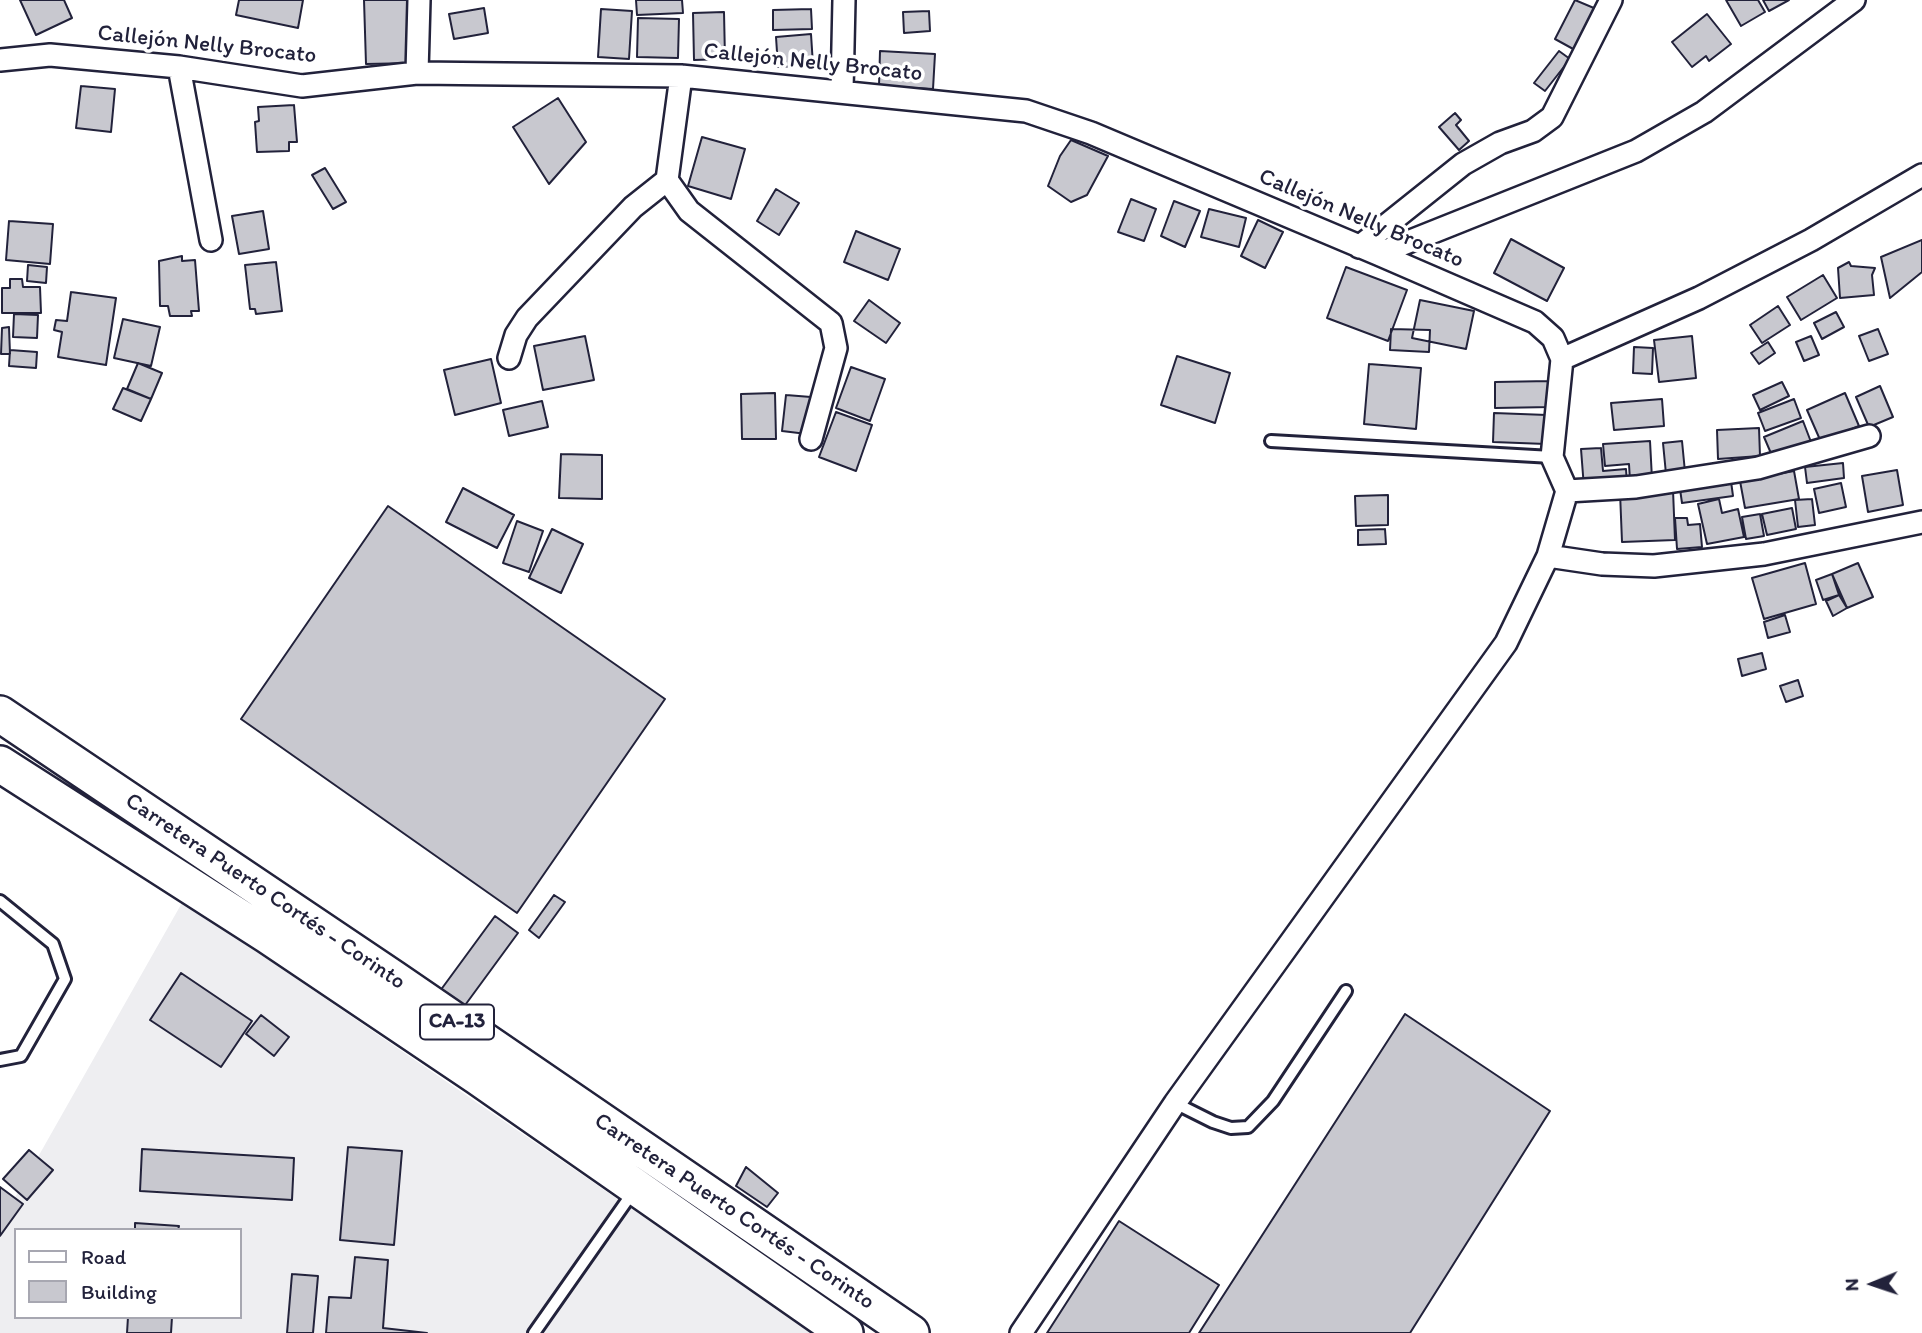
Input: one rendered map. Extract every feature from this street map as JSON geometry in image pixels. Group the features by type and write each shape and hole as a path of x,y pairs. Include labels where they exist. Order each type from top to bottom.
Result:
{"highway":[{"name":"Carretera Puerto Cortés - Corinto","path":"0,714 394,979 911,1333"},
{"name":"Carretera Puerto Cortés - Corinto","path":"0,764 368,1003 845,1333"},
{"path":"368,1003 394,979"}],"street":[{"path":"417,73 419,0"},
{"path":"842,91 844,0"},
{"path":"1368,250 1463,164 1500,143 1533,131 1552,117 1611,0"},
{"path":"1368,250 1636,151 1704,112 1854,0"},
{"name":"Callejón Nelly Brocato","path":"0,60 50,55 179,67 302,86 417,73 681,76 1026,111 1091,133 1535,322 1553,338 1562,359"},
{"path":"179,67 211,240"},
{"path":"681,76 667,180 689,211 831,323 836,348 811,439"},
{"path":"1021,1333 1175,1102 1506,643 1548,556 1567,491 1552,457 1562,359 1699,298 1811,240 1922,175"},
{"path":"509,358 516,335 527,318 633,207 667,180"},
{"path":"1567,491 1636,487 1758,468 1868,436"},
{"path":"1548,556 1602,564 1654,566 1764,554 1922,522"}],"lane":[{"path":"1272,441 1552,457"},
{"path":"0,901 53,944 65,979 21,1056 0,1060"},
{"path":"1175,1102 1213,1122 1231,1128 1248,1127 1273,1101 1346,991"},
{"path":"534,1333 635,1189"}],"shaded area":[{"path":"183,901 813,1333 0,1333 0,1224"}],"building":[{"path":"20,0 64,0 72,18 36,35"},
{"path":"239,0 303,0 298,28 236,15"},
{"path":"364,0 412,0 414,63 366,64"},
{"path":"636,0 682,0 683,13 637,15"},
{"path":"1575,0 1601,11 1575,50 1555,39"},
{"path":"1726,0 1758,0 1765,12 1741,26"},
{"path":"1763,0 1789,0 1769,11"},
{"path":"484,8 488,33 454,39 449,14"},
{"path":"601,9 632,11 629,59 598,57"},
{"path":"811,9 812,29 773,30 773,10"},
{"path":"929,11 930,31 904,33 903,12"},
{"path":"724,12 725,59 694,60 693,13"},
{"path":"1707,14 1731,44 1709,61 1706,56 1692,67 1672,42"},
{"path":"638,18 679,19 678,58 637,57"},
{"path":"811,34 813,65 778,67 776,37"},
{"path":"880,51 935,54 933,89 879,86"},
{"path":"1559,51 1570,59 1545,91 1534,83"},
{"path":"81,86 115,89 111,132 76,128"},
{"path":"558,98 586,142 549,184 513,127"},
{"path":"294,105 297,142 289,142 289,151 257,152 255,122 259,121 258,107"},
{"path":"1455,113 1461,120 1456,125 1469,141 1459,150 1439,127"},
{"path":"702,137 745,149 731,199 688,186"},
{"path":"1071,140 1108,156 1087,195 1071,202 1048,186 1060,156"},
{"path":"325,168 346,202 333,209 312,175"},
{"path":"776,189 799,203 779,235 757,221"},
{"path":"1131,199 1156,209 1144,241 1118,232"},
{"path":"1174,201 1200,211 1185,247 1161,236"},
{"path":"1209,209 1246,218 1239,247 1201,237"},
{"path":"263,211 269,249 239,254 232,216"},
{"path":"1258,220 1283,232 1265,268 1241,256"},
{"path":"9,221 53,224 50,264 6,260"},
{"path":"856,231 900,249 888,280 844,262"},
{"path":"1511,239 1564,268 1547,301 1494,273"},
{"path":"1922,240 1922,272 1890,298 1881,257"},
{"path":"182,256 182,261 195,260 199,311 191,311 192,316 170,316 168,306 160,306 159,261"},
{"path":"276,262 282,311 256,314 255,309 250,309 245,265"},
{"path":"1849,262 1851,266 1875,268 1872,275 1874,295 1840,298 1838,268"},
{"path":"28,265 47,267 46,283 27,281"},
{"path":"1346,267 1407,290 1388,341 1327,318"},
{"path":"1823,275 1837,298 1801,320 1787,297"},
{"path":"10,279 22,279 23,287 40,287 41,313 2,313 2,288 10,288"},
{"path":"71,292 116,298 106,365 58,357 62,332 54,330 56,320 67,321"},
{"path":"869,300 900,323 886,343 854,321"},
{"path":"1420,300 1474,311 1466,349 1412,338"},
{"path":"1778,306 1790,325 1762,343 1750,325"},
{"path":"1836,312 1844,327 1822,339 1814,323"},
{"path":"14,314 38,315 37,338 13,337"},
{"path":"123,319 160,327 151,366 114,358"},
{"path":"9,327 10,354 1,354 2,328"},
{"path":"1391,329 1430,330 1429,352 1390,350"},
{"path":"1878,329 1888,354 1869,361 1859,336"},
{"path":"585,336 594,380 543,390 534,346"},
{"path":"1692,336 1696,378 1659,382 1654,340"},
{"path":"1811,336 1819,355 1804,361 1796,342"},
{"path":"1768,342 1775,353 1759,364 1751,353"},
{"path":"1634,347 1653,348 1652,374 1633,373"},
{"path":"10,350 37,352 36,368 9,366"},
{"path":"1177,356 1230,373 1215,423 1161,405"},
{"path":"491,359 501,403 455,415 444,370"},
{"path":"138,363 162,373 151,399 127,389"},
{"path":"1369,364 1421,368 1416,429 1364,424"},
{"path":"851,367 885,379 870,421 836,408"},
{"path":"1550,381 1551,407 1495,408 1495,382"},
{"path":"1782,382 1789,396 1760,410 1753,395"},
{"path":"1880,386 1893,417 1869,427 1856,397"},
{"path":"123,388 151,399 141,421 113,409"},
{"path":"775,393 776,439 742,439 741,394"},
{"path":"1845,393 1859,426 1821,442 1807,410"},
{"path":"786,395 811,397 807,434 782,431"},
{"path":"1662,399 1664,426 1614,430 1611,403"},
{"path":"1794,399 1801,418 1765,431 1758,413"},
{"path":"542,401 548,427 509,436 503,410"},
{"path":"836,412 872,425 856,471 819,457"},
{"path":"1494,413 1547,415 1546,444 1493,442"},
{"path":"1803,421 1811,442 1773,458 1764,437"},
{"path":"1759,428 1760,456 1718,459 1717,430"},
{"path":"1650,441 1652,479 1630,481 1629,464 1605,466 1603,444"},
{"path":"1682,441 1685,472 1666,474 1663,443"},
{"path":"1601,448 1603,471 1626,469 1627,484 1584,488 1581,449"},
{"path":"561,454 602,455 602,499 559,498"},
{"path":"1843,463 1844,478 1807,483 1805,467"},
{"path":"1897,470 1903,505 1868,512 1862,476"},
{"path":"1794,471 1799,499 1745,508 1740,481"},
{"path":"1730,474 1733,496 1682,503 1679,482"},
{"path":"1841,483 1846,507 1819,513 1814,489"},
{"path":"463,488 514,515 497,548 446,522"},
{"path":"1673,490 1675,540 1622,542 1620,492"},
{"path":"1388,495 1388,525 1356,526 1355,496"},
{"path":"1719,499 1722,513 1738,509 1744,537 1707,544 1698,504"},
{"path":"1812,499 1815,525 1798,527 1795,500"},
{"path":"388,506 665,699 517,913 241,719"},
{"path":"1792,508 1796,529 1767,535 1762,514"},
{"path":"1760,514 1764,536 1746,539 1742,517"},
{"path":"1675,518 1687,518 1688,525 1700,524 1702,547 1677,549"},
{"path":"517,521 543,531 529,572 503,563"},
{"path":"552,529 583,544 561,593 529,578"},
{"path":"1385,529 1386,544 1358,545 1358,530"},
{"path":"1805,563 1816,604 1764,619 1752,578"},
{"path":"1858,563 1873,597 1847,608 1832,574"},
{"path":"1832,574 1839,595 1823,600 1816,580"},
{"path":"1839,595 1847,608 1833,616 1826,601"},
{"path":"1785,615 1790,632 1768,638 1764,622"},
{"path":"1762,653 1766,669 1742,676 1738,659"},
{"path":"1798,680 1803,696 1786,702 1780,686"},
{"path":"554,895 565,902 539,938 529,930"},
{"path":"495,916 518,933 463,1008 440,991"},
{"path":"181,973 252,1021 221,1067 150,1020"},
{"path":"1405,1014 1550,1111 1410,1333 1199,1333"},
{"path":"261,1015 289,1037 274,1056 246,1034"},
{"path":"348,1147 402,1151 394,1245 340,1240"},
{"path":"142,1149 294,1158 292,1200 140,1191"},
{"path":"29,1150 53,1170 27,1200 3,1179"},
{"path":"746,1167 778,1193 767,1207 736,1186"},
{"path":"0,1187 23,1204 0,1236"},
{"path":"1119,1221 1219,1285 1189,1333 1047,1333"},
{"path":"135,1223 179,1226 178,1228 135,1228"},
{"path":"355,1257 388,1260 383,1328 427,1333 326,1333 329,1297 351,1298"},
{"path":"292,1274 318,1276 313,1333 287,1333"},
{"path":"128,1319 172,1319 171,1333 127,1333"}]}
